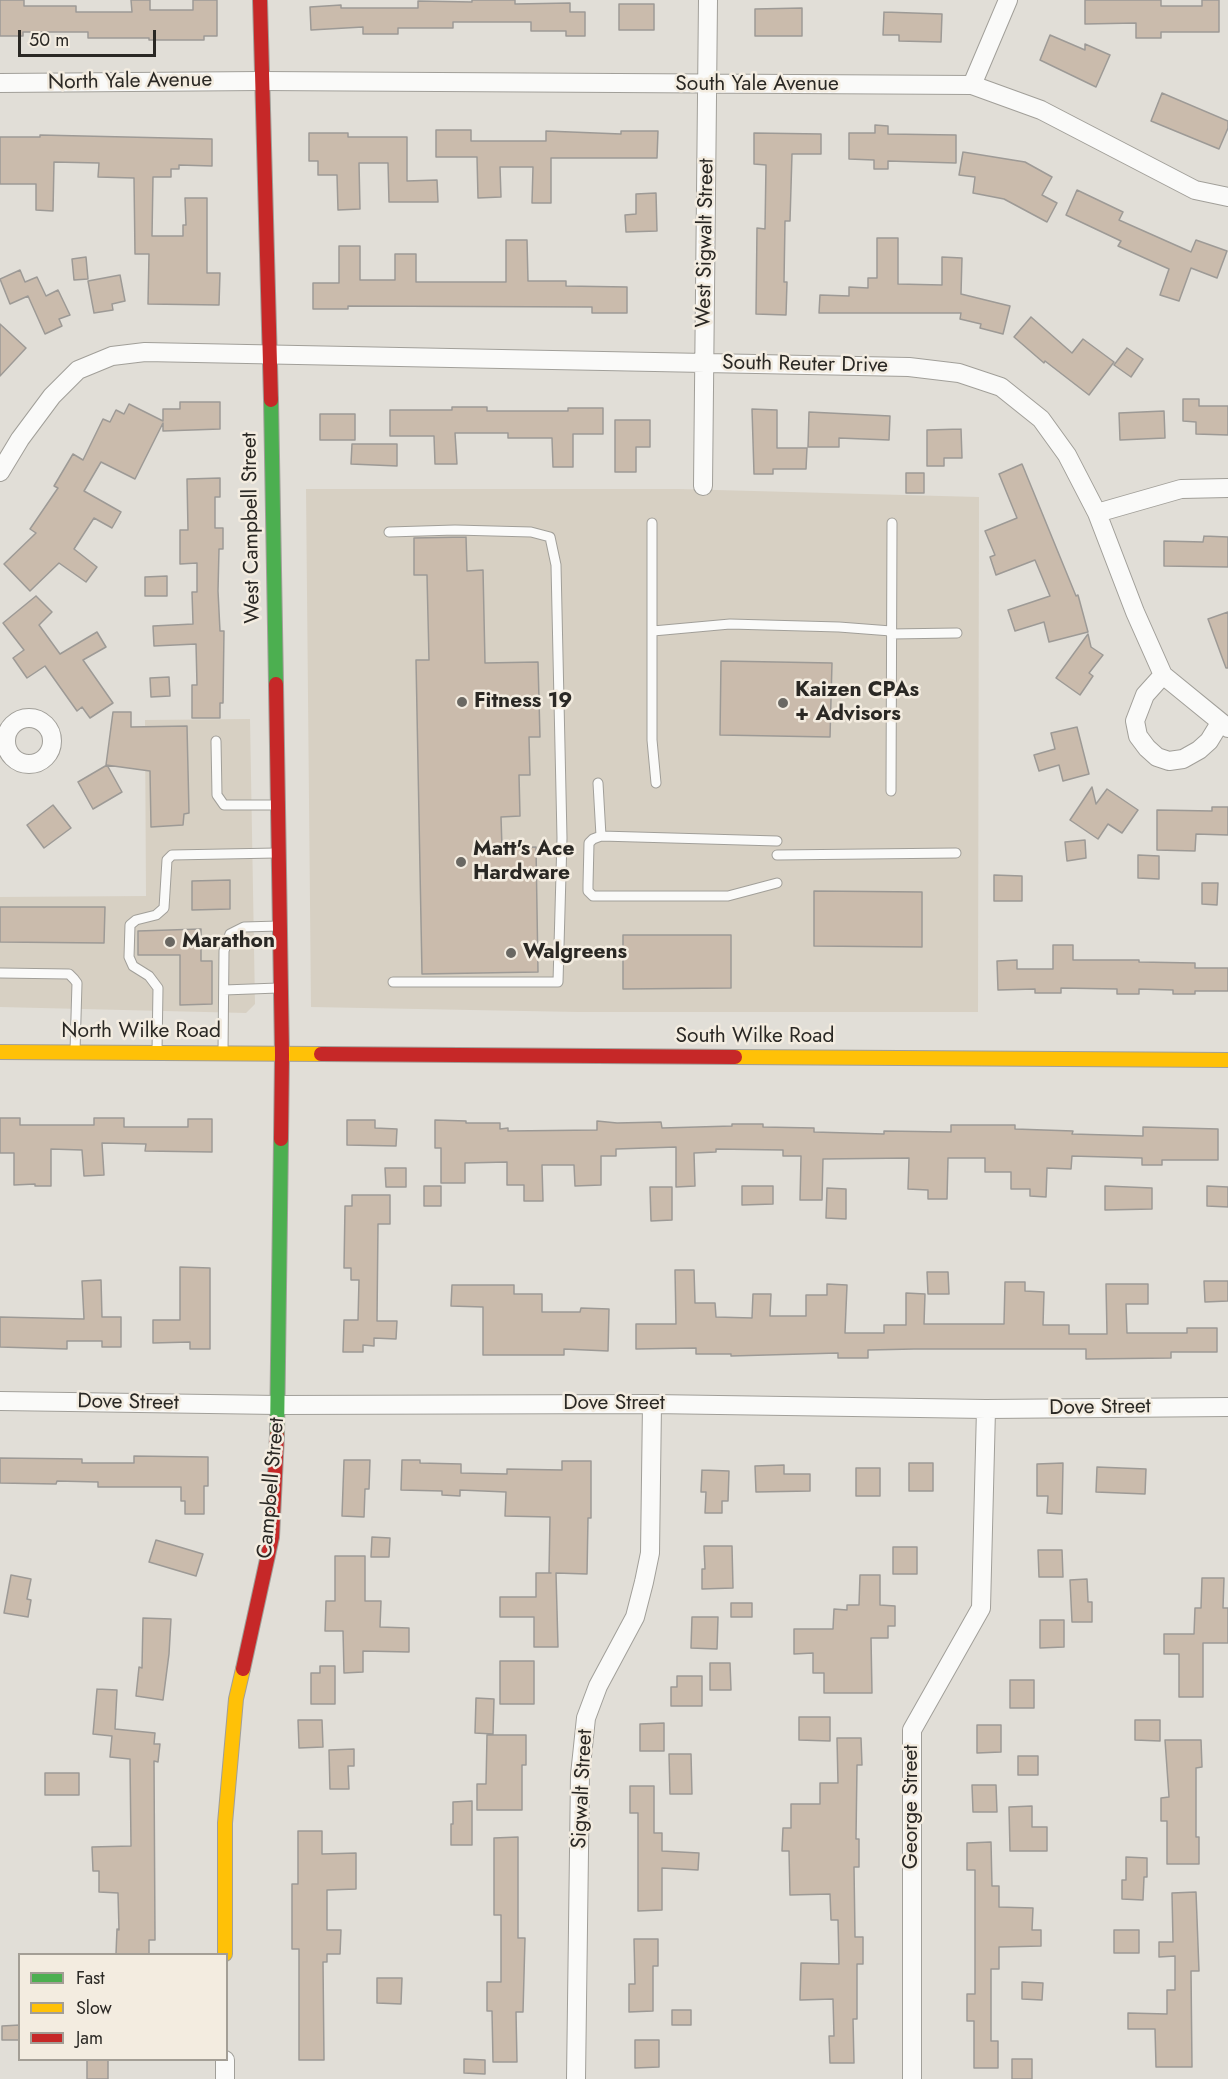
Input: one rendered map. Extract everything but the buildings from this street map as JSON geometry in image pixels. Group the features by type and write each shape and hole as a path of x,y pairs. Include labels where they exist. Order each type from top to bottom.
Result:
{"street":[{"name":"West Campbell Street","path":"260,0 270,355 282,1055"},
{"name":"West Sigwalt Street","path":"703,486 708,0"},
{"path":"972,85 1008,0"},
{"name":"North Yale Avenue","path":"0,83 261,81"},
{"name":"South Yale Avenue","path":"261,81 972,85 1041,110 1195,190 1228,197"},
{"name":"South Reuter Drive","path":"0,471 52,396 78,370 112,356 145,352 909,367 959,373 1001,387 1041,419 1067,455 1097,513 1135,612 1164,675 1224,725 1199,750 1183,759 1169,761 1157,757 1147,748 1138,736 1135,721 1145,695 1164,675"},
{"path":"1097,513 1181,489 1228,488"},
{"name":"North Wilke Road","path":"0,1052 282,1055"},
{"name":"South Wilke Road","path":"282,1055 1228,1060"},
{"name":"Campbell Street","path":"225,1953 225,1823 236,1699 272,1537 278,1405 282,1055"},
{"name":"Dove Street","path":"0,1401 278,1405 652,1404 987,1409 1228,1407"},
{"name":"Sigwalt Street","path":"576,2079 580,1775 586,1718 598,1686 635,1617 645,1582 650,1553 652,1404"},
{"name":"George Street","path":"912,2079 912,1730 981,1608 987,1409"},
{"path":"225,2061 225,2079"}],"lane":[{"path":"652,523 652,740 656,783"},
{"path":"891,791 892,523"},
{"path":"389,532 455,530 531,532 550,537 556,565 562,838 558,982 393,982"},
{"path":"653,631 730,624 839,627 891,633 957,633"},
{"path":"216,741 217,795 224,805 278,805"},
{"path":"598,783 602,836"},
{"path":"777,841 602,836 593,838 589,843 588,891 593,896 728,896 777,883"},
{"path":"158,1054 158,988 149,976 133,966 129,957 129,946 130,926 136,920 156,915 164,908 167,861 172,855 278,852"},
{"path":"777,855 956,853"},
{"path":"223,1054 224,951 230,934 244,927 279,926"},
{"path":"0,973 69,975 74,979 77,983 75,1053"},
{"path":"224,990 280,988"}],"shaded area":[{"path":"306,489 678,489 979,497 978,1012 578,1012 311,1007"},
{"path":"250,719 255,1004 246,1013 0,1007 0,897 146,896 145,720"}],"traffic: fast":[{"path":"271,400 276,684"},
{"path":"277,1435 281,1139"}],"traffic: slow":[{"path":"0,1052 321,1054"},
{"path":"735,1057 1228,1060"},
{"path":"225,1953 225,1823 236,1699 243,1669"}],"traffic: jam":[{"path":"260,0 271,400"},
{"path":"276,684 282,1055 281,1139"},
{"path":"321,1054 735,1057"},
{"path":"243,1669 272,1537 277,1435"}],"place":[{"name":"Fitness 19","path":"462,702"},
{"name":"Kaizen CPAs + Advisors","path":"783,703"},
{"name":"Matt's Ace Hardware","path":"461,862"},
{"name":"Marathon","path":"170,942"},
{"name":"Walgreens","path":"511,953"}]}
